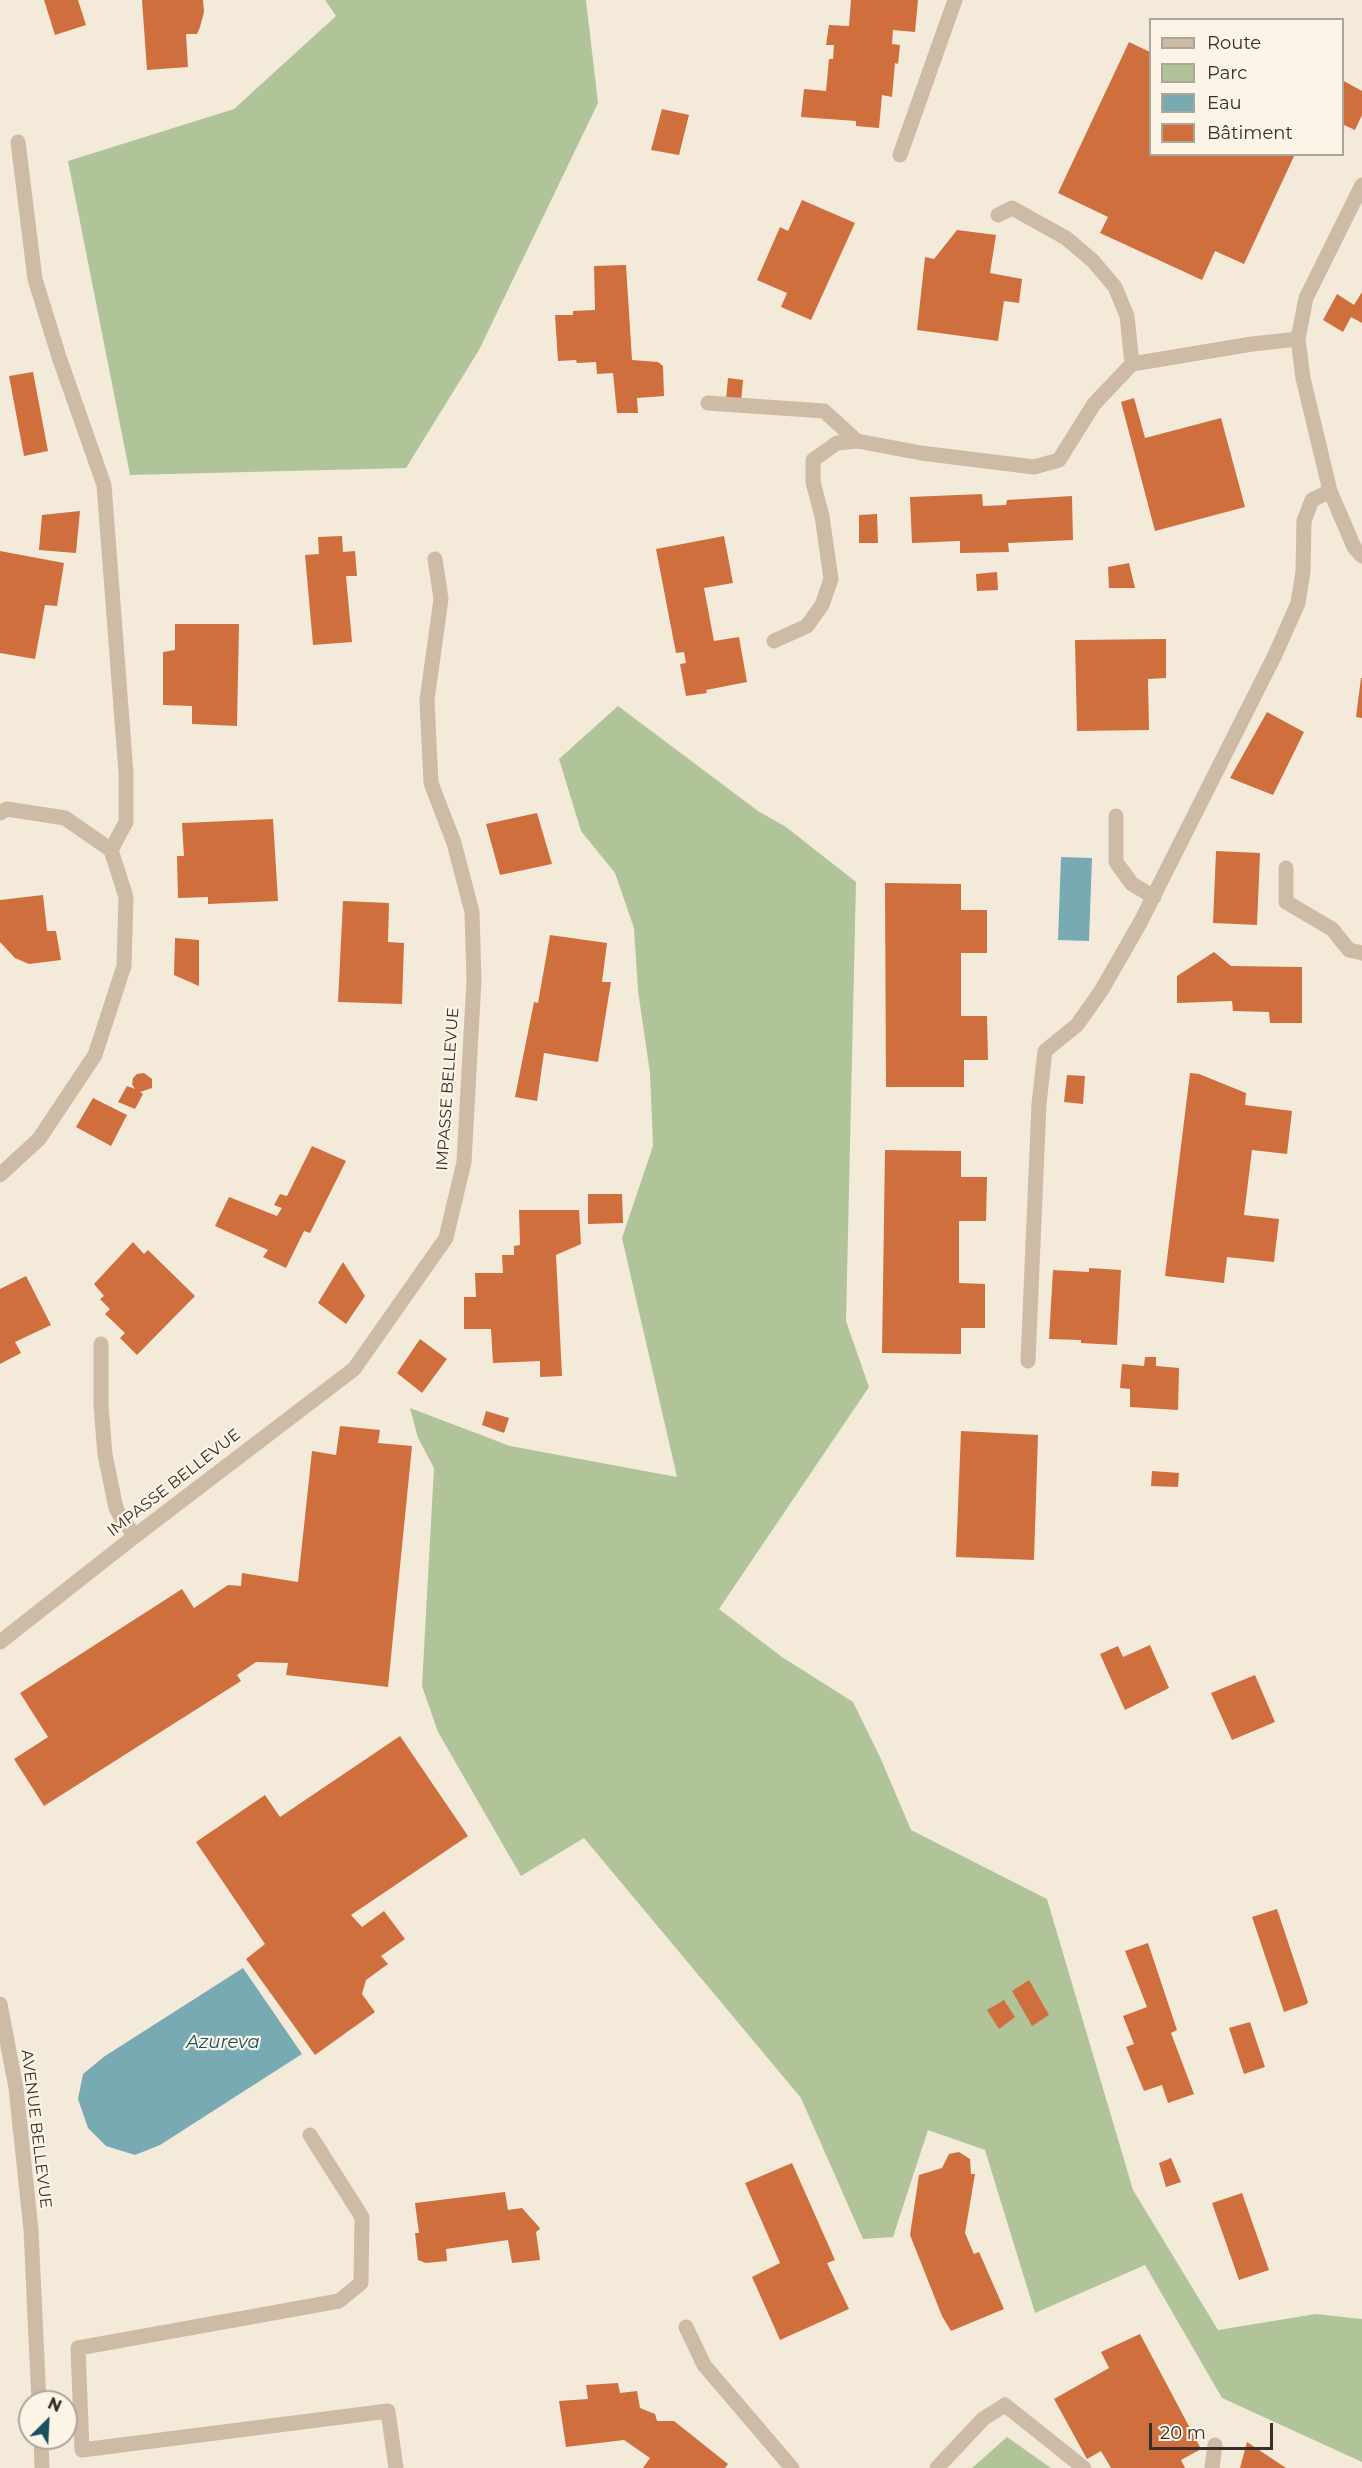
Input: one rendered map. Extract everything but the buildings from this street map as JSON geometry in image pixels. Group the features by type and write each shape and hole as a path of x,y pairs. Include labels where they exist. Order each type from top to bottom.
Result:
{"street":[{"path":"900,155 955,0"},
{"path":"18,142 35,279 59,357 104,485 126,773 126,822 111,849"},
{"path":"1362,185 1306,298 1298,339 1303,378 1330,491 1354,547 1362,556"},
{"path":"998,215 1012,208 1066,238 1093,261 1115,287 1127,316 1132,364"},
{"path":"774,641 807,626 822,605 831,579 822,516 813,482 813,460 837,443 857,441 921,453 1034,467 1059,460 1094,404 1132,364 1252,344 1298,339"},
{"path":"708,403 824,411 857,441"},
{"path":"1028,1360 1040,1104 1045,1051 1077,1025 1095,999 1154,897 1275,655 1298,603 1303,572 1304,521 1312,500 1330,491"},
{"name":"IMPASSE BELLEVUE","path":"0,1642 354,1369 446,1238 464,1162 474,980 472,912 454,843 431,783 427,700 441,599 435,559"},
{"path":"0,813 7,809 65,818 111,849 126,897 124,966 95,1055 39,1139 0,1176"},
{"path":"1116,816 1116,862 1132,884 1154,897"},
{"path":"1286,868 1286,902 1332,929 1349,950 1362,953"},
{"path":"101,1344 101,1405 105,1455 116,1508 135,1536"},
{"name":"AVENUE BELLEVUE","path":"0,2004 16,2088 31,2230 38,2390"},
{"path":"310,2135 362,2217 361,2283 339,2301 78,2348 82,2450 388,2411 396,2468"},
{"path":"686,2327 704,2365 792,2468"},
{"path":"937,2468 983,2419 1005,2404 1084,2468"},
{"path":"1212,2468 1215,2445"},
{"path":"41,2450 42,2468"}],"green space":[{"path":"325,0 586,0 598,103 479,350 406,468 130,475 68,161 234,109 336,16"},
{"path":"618,706 758,811 786,827 856,882 846,1321 869,1387 719,1609 782,1657 853,1702 880,1757 911,1830 1047,1899 1133,2190 1218,2330 1316,2314 1362,2319 1362,2462 1222,2398 1145,2265 1035,2313 985,2150 928,2130 893,2237 863,2239 801,2098 584,1838 521,1876 438,1732 422,1686 434,1468 418,1438 410,1408 510,1446 677,1477 622,1238 653,1146 650,1073 638,991 634,928 615,873 581,831 559,759"},
{"path":"1007,2437 1051,2468 972,2468"}],"water":[{"path":"1061,857 1092,858 1089,941 1058,940"},
{"name":"Azureva","path":"243,1968 302,2054 160,2145 135,2155 106,2146 88,2128 78,2099 83,2074 105,2056"}]}
